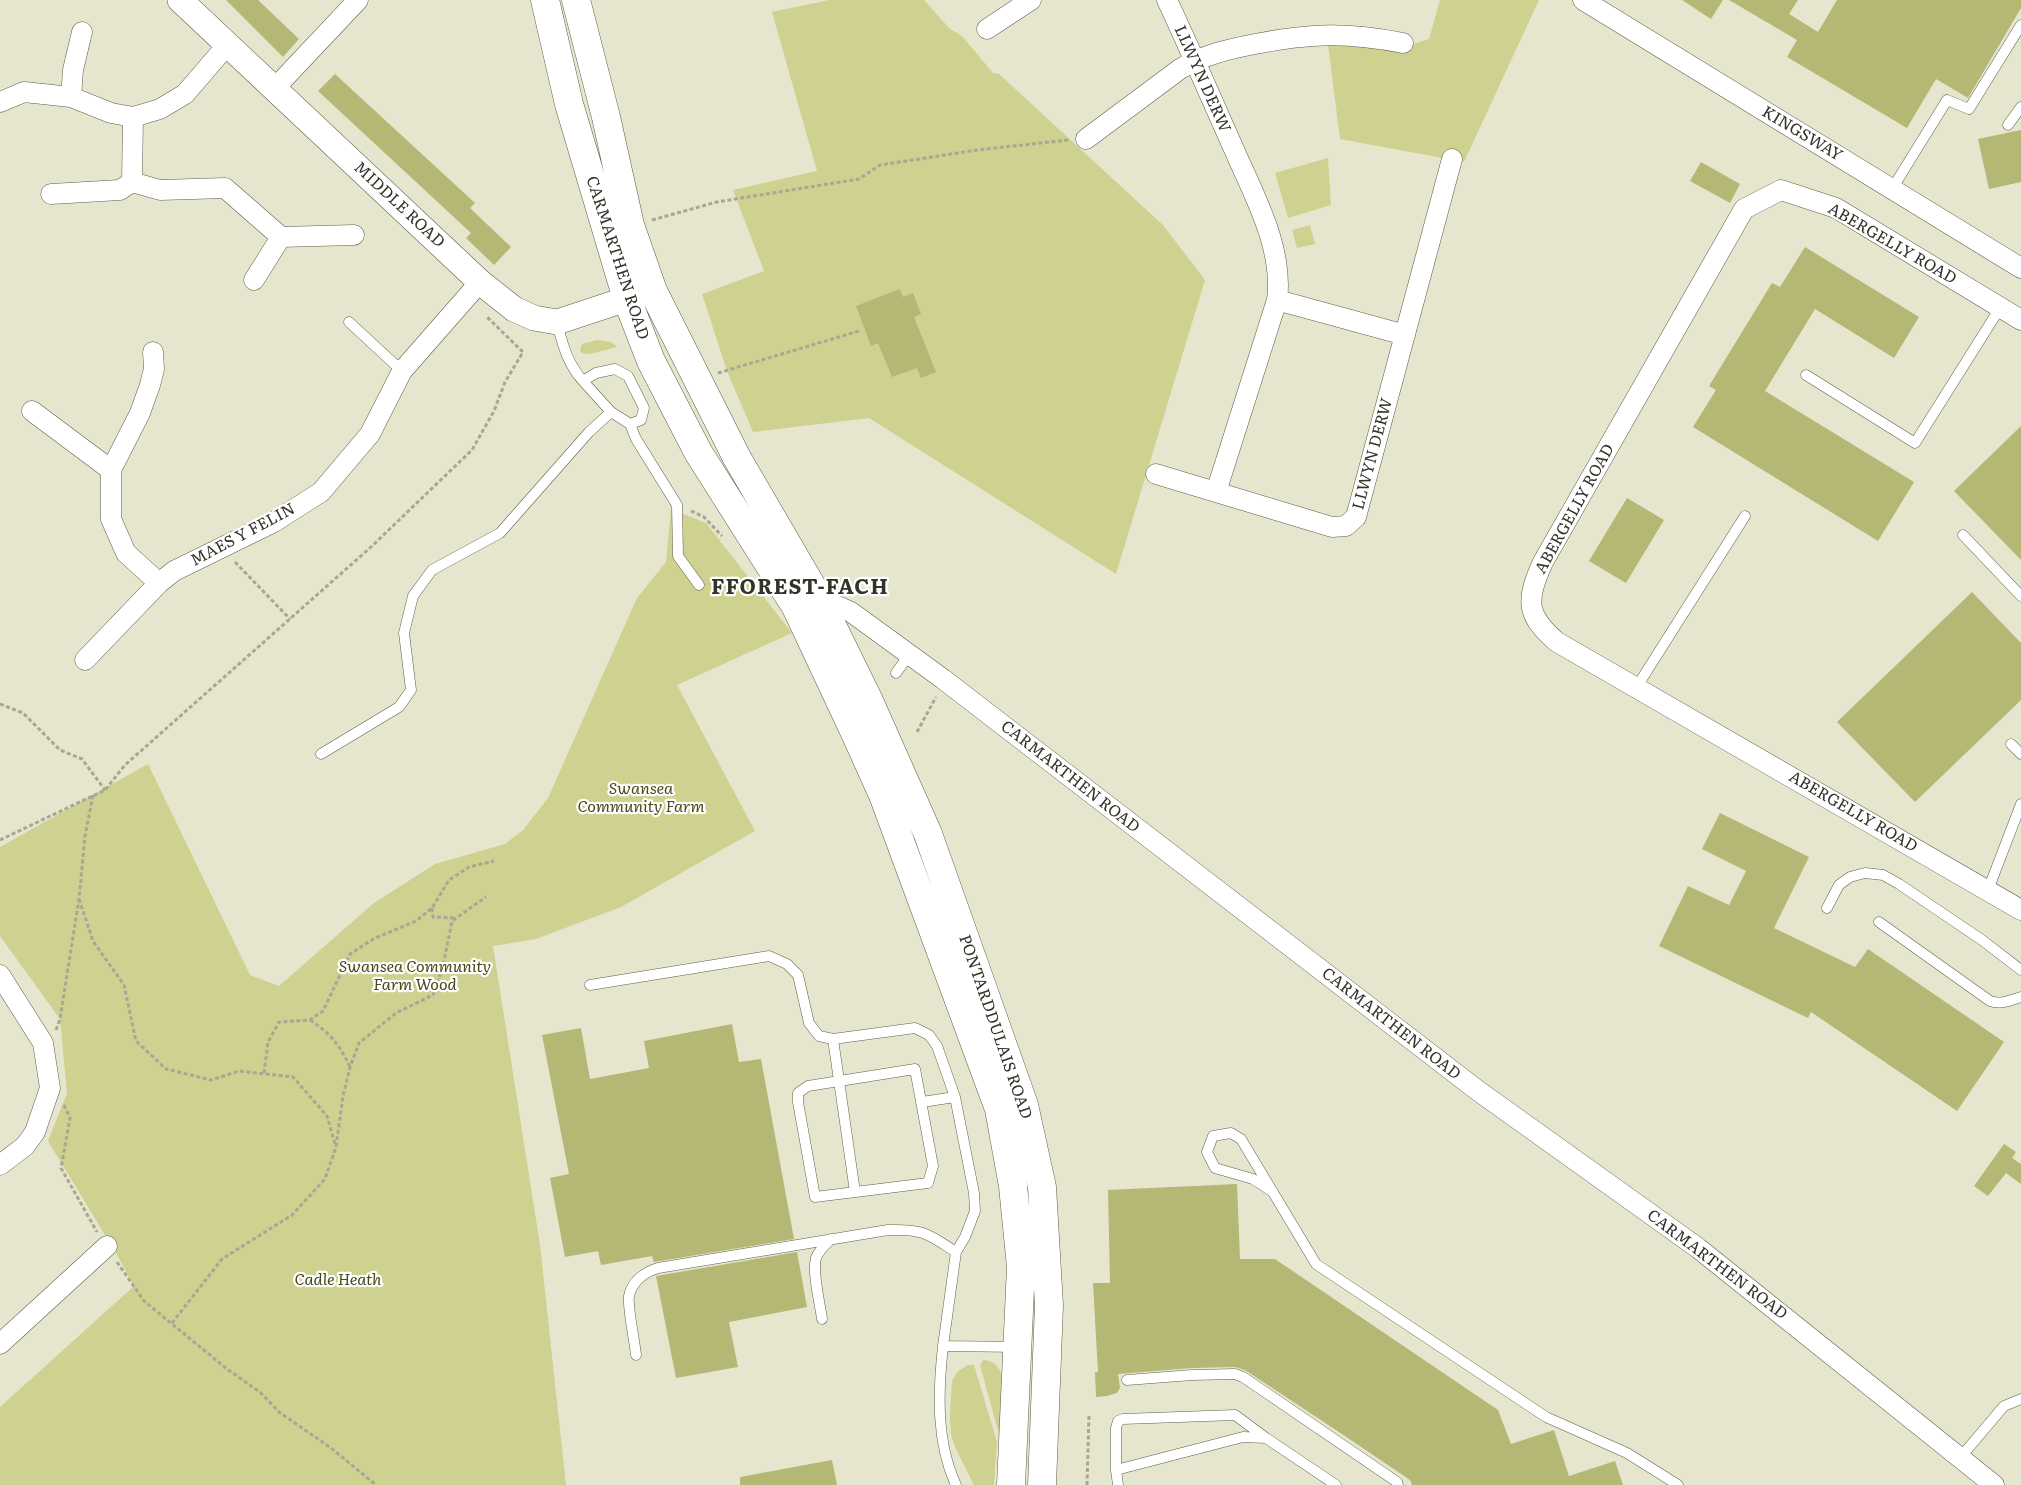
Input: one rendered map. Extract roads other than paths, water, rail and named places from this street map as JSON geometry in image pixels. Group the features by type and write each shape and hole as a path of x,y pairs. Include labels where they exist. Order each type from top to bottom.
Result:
{"main road":[{"name":"CARMARTHEN ROAD","path":"545,0 569,104 627,299 651,361 698,452 807,602"},
{"name":"CARMARTHEN ROAD","path":"576,0 606,116 630,225 653,291 807,602"},
{"name":"PONTARDDULAIS ROAD","path":"807,602 883,795 999,1109 1013,1186 1021,1267 1011,1485"},
{"name":"PONTARDDULAIS ROAD","path":"807,602 869,701 928,834 1024,1105 1042,1187 1049,1306 1042,1485"}],"street":[{"name":"MIDDLE ROAD","path":"180,0 275,88 473,290 534,318 556,322 653,291"},
{"path":"275,88 358,0"},
{"path":"987,30 1031,0"},
{"name":"LLWYN DERW","path":"1167,0 1262,216 1271,242 1279,285 1277,300 1216,492"},
{"name":"KINGSWAY","path":"1583,0 2021,268"},
{"path":"71,97 73,70 82,32"},
{"path":"1086,139 1180,69 1195,60 1235,48 1290,37 1318,34 1346,35 1403,43"},
{"path":"0,102 24,92 71,97 111,113 133,117 160,109 185,94 228,44"},
{"path":"132,182 133,117"},
{"name":"LLWYN DERW","path":"1156,474 1332,528 1346,526 1356,517 1452,158"},
{"path":"51,194 120,190 132,182 160,190 225,188 281,237 354,235"},
{"name":"ABERGELLY ROAD","path":"2021,320 1836,208 1781,190 1744,209 1543,562 1534,582 1530,598 1531,609 1536,621 1557,642 2021,910"},
{"path":"254,280 281,237"},
{"name":"MAES Y FELIN","path":"85,660 159,583 174,571 274,522 321,492 370,434 402,371 473,290"},
{"path":"1277,300 1405,335"},
{"path":"153,352 154,369 147,394 140,413 111,470 111,519 126,553 159,583"},
{"path":"32,411 111,470"},
{"name":"CARMARTHEN ROAD","path":"807,602 851,612 943,679 1477,1090 1698,1248 1994,1485"},
{"path":"0,975 43,1042 50,1088 35,1132 24,1146 0,1165"},
{"path":"0,1344 107,1246"}],"lane":[{"path":"1892,189 1947,100 1969,109 2021,25"},
{"path":"2008,125 2021,107"},
{"path":"1806,375 1915,443 2000,308"},
{"path":"349,322 402,371"},
{"path":"556,322 565,354 574,370 610,412 630,424 636,439 676,505 678,556 698,585"},
{"path":"583,381 596,373 615,369 628,376 644,408 641,420 630,424"},
{"path":"321,754 399,707 411,690 404,633 413,596 432,570 500,533 589,432 610,412"},
{"path":"1636,688 1745,516"},
{"path":"1963,535 2021,596"},
{"path":"896,674 909,655"},
{"path":"2011,744 2021,754"},
{"path":"1988,890 2021,804"},
{"path":"1827,908 1839,886 1850,877 1865,873 1882,875 1899,884 1982,940 2021,970"},
{"path":"1879,922 1990,1001 1998,1003 2008,1002 2021,996"},
{"path":"590,986 769,956 787,964 798,975 809,1023 819,1036 833,1039 915,1028 929,1035 937,1046 955,1096 974,1193 974,1211 965,1237 956,1252 940,1377 941,1428 947,1466 956,1485"},
{"path":"833,1039 855,1192"},
{"path":"914,1070 922,1102 933,1166 928,1183 815,1197 798,1093 808,1086 839,1081 914,1070"},
{"path":"922,1102 955,1096"},
{"path":"1273,1192 1254,1179 1215,1168 1207,1152 1213,1136 1231,1134 1241,1139 1273,1192 1316,1264 1546,1417 1627,1453 1678,1485"},
{"path":"636,1355 629,1297 635,1284 645,1272 658,1268 888,1230 913,1229 927,1233 956,1252"},
{"path":"822,1319 816,1259 820,1250 831,1239"},
{"path":"943,1346 1018,1347"},
{"path":"1127,1380 1235,1374 1243,1377 1397,1482 1398,1485"},
{"path":"1960,1458 2004,1406 2021,1399"},
{"path":"1118,1485 1116,1470 1116,1428 1118,1421 1123,1419 1234,1415 1336,1485"},
{"path":"1116,1470 1243,1437 1266,1438"}],"district":[{"name":"FFOREST-FACH","path":"800,588"}],"park label":[{"name":"Swansea Community Farm","path":"641,798"},
{"name":"Swansea Community Farm Wood","path":"415,976"},
{"name":"Cadle Heath","path":"338,1280"}]}
